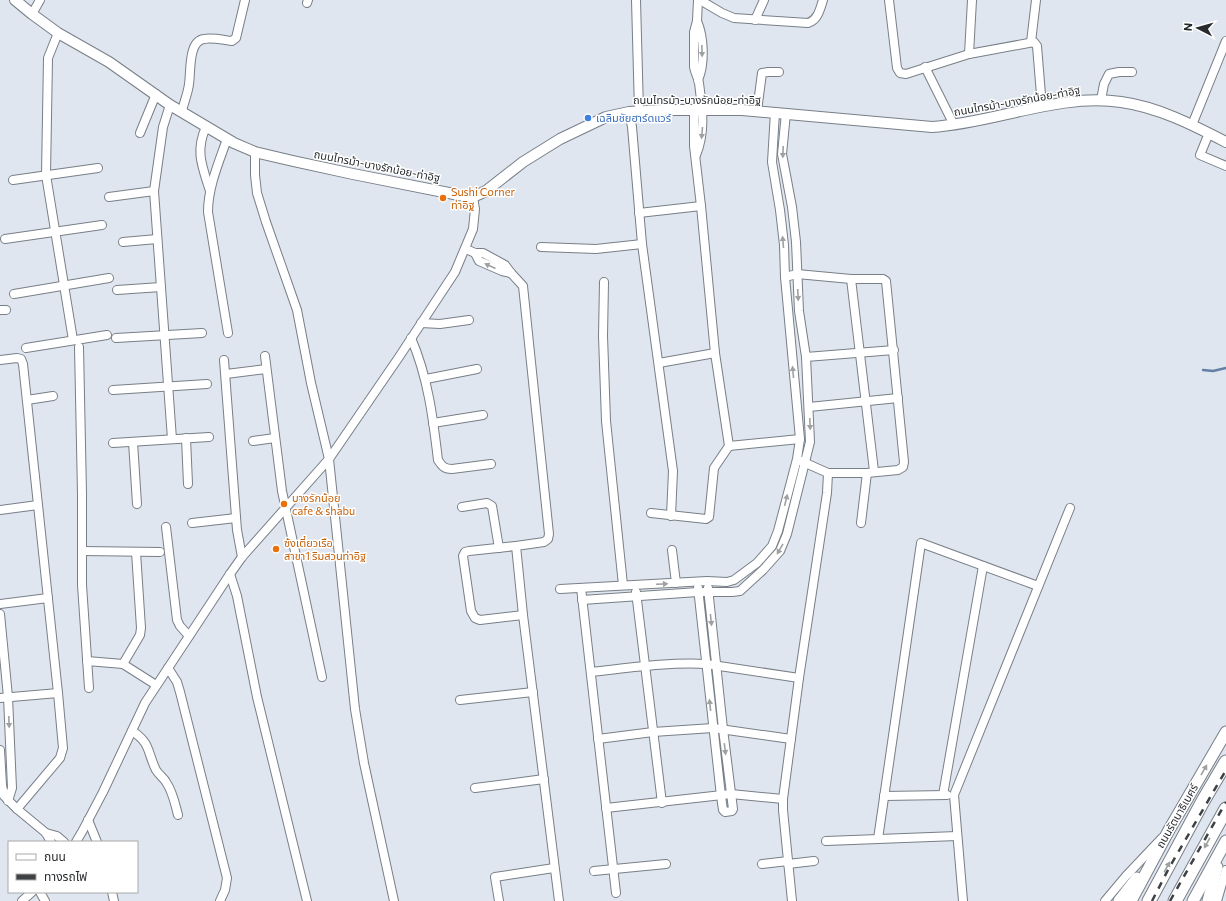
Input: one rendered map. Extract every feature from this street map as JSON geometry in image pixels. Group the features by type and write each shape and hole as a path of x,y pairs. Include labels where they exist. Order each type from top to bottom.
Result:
{"main road":[{"name":"ถนนรัตนาธิเบศร์","path":"1131,901 1169,830 1226,732"},
{"name":"ถนนรัตนาธิเบศร์","path":"1149,901 1203,801 1226,762"},
{"path":"1175,901 1226,809"},
{"path":"1193,901 1226,841"},
{"path":"1208,901 1218,866 1226,846"},
{"path":"1119,901 1157,852"}],"street":[{"name":"ถนนไทรม้า-บางรักน้อย-ท่าอิฐ","path":"15,0 58,33 109,62 170,105 234,143 255,152 346,173 473,197 486,191 545,147 606,117 634,111 757,111 932,127 954,125 1071,102 1101,100 1133,104 1173,117 1226,142"},
{"path":"32,14 40,0"},
{"path":"182,111 189,84 191,55 195,45 198,41 203,39 232,41 236,38 245,0"},
{"path":"636,0 633,133 642,244 674,471 670,516"},
{"path":"651,513 706,519 709,517 714,468 729,446 715,353 694,146 699,110 698,80 702,68 702,32 697,21 699,0 729,17 808,23 812,22 816,17 823,0"},
{"path":"755,20 764,0"},
{"path":"889,0 898,71 902,74 969,54 1034,42 1037,46 1042,107"},
{"path":"969,54 972,0"},
{"path":"1031,42 1036,0"},
{"path":"58,33 48,58 46,175 73,340"},
{"path":"1192,125 1226,41"},
{"path":"925,67 954,125"},
{"path":"757,111 762,73 779,72"},
{"path":"1101,100 1104,84 1109,74 1132,72"},
{"path":"140,133 156,94"},
{"path":"170,105 163,127 154,191 172,439"},
{"path":"560,589 707,581 727,582 734,580 757,563 772,546 778,531 797,459 800,440 784,277 782,231 772,162 775,112"},
{"path":"582,600 708,591 740,591 763,570 780,551 787,534 806,463 810,442 806,357 799,311 795,228 782,154 786,113"},
{"path":"206,127 201,139 200,152 203,171 210,191"},
{"path":"1209,133 1200,155 1226,166"},
{"path":"227,139 210,191 208,212 228,333"},
{"path":"255,152 257,193 297,310 311,383 329,459 355,709 364,763 394,901"},
{"path":"13,180 98,168"},
{"path":"109,197 154,191"},
{"path":"77,841 145,703 156,685 242,557 329,459 412,338 455,272 466,249 473,229 475,218 473,197"},
{"path":"639,213 701,206"},
{"path":"5,240 102,225"},
{"path":"123,242 157,239"},
{"path":"541,247 596,249 642,244"},
{"path":"466,249 475,253 483,253 505,264 523,286 549,534 548,539 544,542 465,552 463,556 471,611 475,618 480,620 523,615"},
{"path":"784,277 797,274 851,279 883,279 886,281 904,462 903,467 898,470 828,473 797,459"},
{"path":"14,294 109,278"},
{"path":"851,279 866,401 871,472 860,523"},
{"path":"604,282 603,336 606,421 623,586"},
{"path":"117,290 161,287"},
{"path":"421,323 440,324 470,320"},
{"path":"116,338 202,333"},
{"path":"26,348 107,335"},
{"path":"412,338 426,379 438,460 441,466 446,469 452,469 491,464"},
{"path":"79,348 82,486 82,585 89,688"},
{"path":"806,357 894,350"},
{"path":"659,363 715,353"},
{"path":"264,356 285,509 322,677"},
{"path":"0,360 17,358 22,361 63,748 60,758 17,809"},
{"path":"224,360 236,518 242,557"},
{"path":"226,374 266,369"},
{"path":"426,379 477,369"},
{"path":"113,390 206,384"},
{"path":"27,400 53,396"},
{"path":"809,407 898,398"},
{"path":"433,423 483,415"},
{"path":"113,443 209,437"},
{"path":"186,438 188,484"},
{"path":"254,441 275,438"},
{"path":"729,446 800,440"},
{"path":"133,442 137,504"},
{"path":"792,901 783,799 799,678 827,493 828,473"},
{"path":"462,507 487,503 492,506 499,548"},
{"path":"0,510 38,505"},
{"path":"963,901 954,795 1070,508"},
{"path":"192,523 236,518"},
{"path":"166,527 177,620 189,636"},
{"path":"878,839 921,543 1038,586"},
{"path":"516,546 523,615 559,901"},
{"path":"672,550 676,583"},
{"path":"82,551 160,552"},
{"path":"123,664 140,635 142,628 136,552"},
{"path":"943,795 983,566"},
{"path":"230,574 237,596 257,697 307,901"},
{"path":"698,582 713,728 723,810 725,812 732,811 733,809 707,581"},
{"path":"635,585 662,803"},
{"path":"581,588 616,893"},
{"path":"0,604 48,598"},
{"path":"0,614 4,698 12,788 8,801"},
{"path":"87,662 123,664 156,685"},
{"path":"591,672 645,666 694,663 799,678"},
{"path":"168,668 177,682 180,692 227,878 225,890 220,901"},
{"path":"460,700 533,692"},
{"path":"4,698 58,693"},
{"path":"598,739 653,732 713,728 791,739"},
{"path":"132,731 142,738 146,744 158,772 170,788 178,815"},
{"path":"0,750 3,792 8,801 46,833 50,841"},
{"path":"475,788 544,779"},
{"path":"606,808 662,803 731,794 783,799"},
{"path":"884,796 954,795"},
{"path":"88,820 97,841"},
{"path":"1105,901 1169,830"},
{"path":"46,833 57,836 63,841"},
{"path":"826,841 957,836"},
{"path":"762,864 814,861"},
{"path":"594,871 666,864"},
{"path":"499,901 495,877 554,868"},
{"path":"1217,901 1226,870"},
{"path":"22,901 31,893"}],"waterway":[{"path":"1203,370 1213,371 1226,368"}],"railway":[{"path":"1152,901 1169,868 1226,770"},
{"path":"1170,901 1226,802"}],"place":[{"name":"เฉลิมชัยฮาร์ดแวร์","path":"588,118"},
{"name":"Sushi Corner ท่าอิฐ","path":"443,198"},
{"name":"บางรักน้อย cafe & shabu","path":"284,504"},
{"name":"ซ้งเตี๋ยวเรือ สาขา1 ริมสวนท่าอิฐ","path":"276,549"}]}
